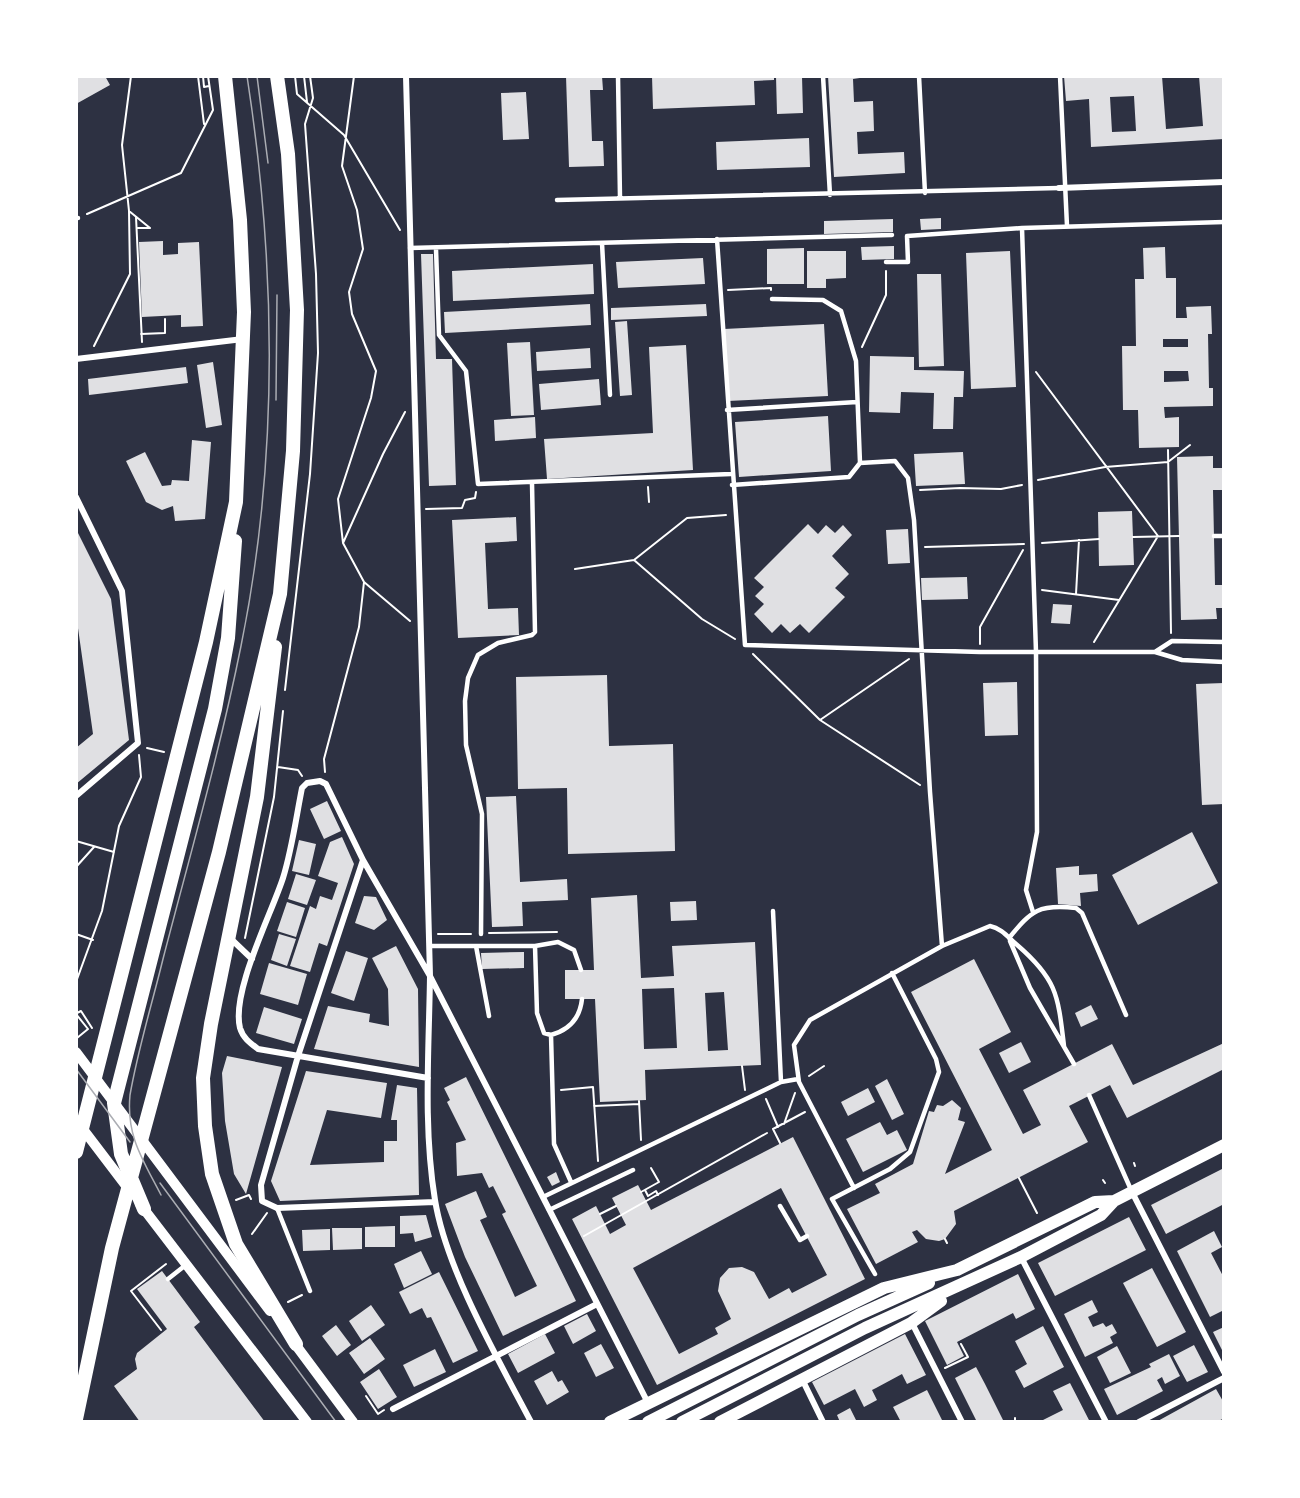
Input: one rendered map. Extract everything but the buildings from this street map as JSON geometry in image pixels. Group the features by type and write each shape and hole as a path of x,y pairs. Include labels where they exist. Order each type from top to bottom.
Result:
{"main road":[{"path":"144,1209 121,1154 114,1103 215,709 228,638 244,339 240,220 225,76"},
{"path":"277,76 288,154 297,310 293,451 280,594 257,797 203,1078 207,1153 222,1207 236,1244 296,1344"},
{"path":"76,1152 206,642 236,502"},
{"path":"76,1419 112,1248 219,852 280,594"},
{"path":"682,1422 865,1328 1021,1257 1101,1215 1114,1201 1224,1144"},
{"path":"648,1422 858,1315 957,1270 1095,1202 1114,1201"},
{"path":"610,1422 884,1288 957,1270"},
{"path":"720,1422 911,1323 958,1287"}],"street":[{"path":"405,76 430,946 428,1078 435,1202 461,1279 531,1422"},
{"path":"1063,188 1224,182"},
{"path":"76,358 244,339"},
{"path":"76,497 122,591 138,743 76,796"},
{"path":"428,1078 258,1049 247,1041 241,1029 239,1015 252,959 284,877 302,788 314,781 326,784 363,860 430,976 648,1402"},
{"path":"363,860 298,1056 261,1185 262,1201 277,1208 435,1202"},
{"path":"229,936 252,959"},
{"path":"79,1055 353,1422"},
{"path":"76,1120 307,1422"},
{"path":"1132,1192 1224,1372"},
{"path":"1021,1257 1106,1422"},
{"path":"393,1409 597,1304"},
{"path":"911,1323 962,1422"},
{"path":"1139,1422 1224,1378"},
{"path":"802,1379 823,1422"}],"lane":[{"path":"618,76 620,198"},
{"path":"823,76 830,195"},
{"path":"919,76 925,193"},
{"path":"1060,76 1063,188 1067,226"},
{"path":"557,200 1063,188"},
{"path":"886,262 908,262 907,236 1067,226 1224,222"},
{"path":"1022,228 1036,652 1037,832 1026,890 1033,912"},
{"path":"411,248 892,234"},
{"path":"717,239 731,474 745,645 980,652 1155,652 1182,660 1224,662"},
{"path":"602,243 610,395"},
{"path":"436,249 439,334 466,371 478,484 731,474"},
{"path":"732,485 849,477 861,463 856,361 841,310 833,303 811,298 772,299"},
{"path":"727,410 857,402"},
{"path":"861,463 895,461 908,478 915,547 942,946"},
{"path":"481,934 482,814 466,745 465,701 470,672 478,655 498,643 532,635 535,632 532,483"},
{"path":"1214,536 1224,536"},
{"path":"1155,652 1172,641 1224,642"},
{"path":"1009,938 1033,912 1057,906 1076,908 1082,913 1126,1015"},
{"path":"773,911 781,1082"},
{"path":"854,1188 798,1080 794,1045 810,1020 942,946 990,926 999,930 1040,964 1049,976 1064,1046"},
{"path":"1009,938 1030,988 1074,1064"},
{"path":"430,946 535,946 558,942 569,945 578,955 581,970"},
{"path":"476,946 489,1016"},
{"path":"535,946 537,1013 544,1033 551,1035 559,1033 573,1022 582,999"},
{"path":"875,1274 832,1199 890,1169 910,1152 939,1072 936,1059 892,973"},
{"path":"551,1035 554,1144 571,1182"},
{"path":"543,1197 781,1082 798,1080"},
{"path":"1089,1095 1132,1192"},
{"path":"549,1210 633,1170"},
{"path":"780,1206 800,1240 807,1236"},
{"path":"277,1208 310,1291"},
{"path":"836,1221 842,1218"},
{"path":"168,1279 187,1264"}],"path":[{"path":"88,357 130,274 129,211 122,129 130,76"},
{"path":"198,76 205,125"},
{"path":"203,76 204,87 209,86"},
{"path":"95,211 180,173 213,110 208,76"},
{"path":"295,76 297,94 344,135 411,248"},
{"path":"304,76 307,102"},
{"path":"354,76 344,135 342,166 357,210 363,249 349,292 352,314 376,371 371,398 338,499 343,543 364,582 421,630"},
{"path":"129,211 150,228 137,228"},
{"path":"136,217 141,340"},
{"path":"856,361 886,295 886,262"},
{"path":"719,290 771,288 772,299"},
{"path":"141,334 165,333 165,319"},
{"path":"1026,359 1158,536"},
{"path":"343,543 382,454 414,393"},
{"path":"910,491 960,488 1001,489 1105,467 1168,462 1190,445"},
{"path":"1168,450 1168,536 1172,641"},
{"path":"648,478 649,502"},
{"path":"418,509 462,508 465,500 475,498"},
{"path":"575,569 634,560 687,518 734,514"},
{"path":"1088,652 1158,536"},
{"path":"1133,537 1179,536"},
{"path":"915,547 1033,544 1099,539"},
{"path":"1076,594 1079,540"},
{"path":"980,652 980,627 1022,550 1033,544"},
{"path":"634,560 702,619 745,645 820,720 930,792"},
{"path":"324,759 359,627 364,582"},
{"path":"1034,590 1119,600"},
{"path":"820,720 922,650"},
{"path":"76,982 94,941 109,887 119,826 141,777 138,746 159,751"},
{"path":"278,767 298,770"},
{"path":"76,841 115,852"},
{"path":"76,867 94,846"},
{"path":"442,934 557,931"},
{"path":"76,934 94,941"},
{"path":"77,1038 88,1029 76,1014 81,1011 92,1028 93,1022"},
{"path":"742,1066 744,1084"},
{"path":"783,1124 798,1080 824,1066"},
{"path":"552,1090 593,1087 598,1170"},
{"path":"763,1091 778,1127"},
{"path":"594,1106 639,1102 641,1149"},
{"path":"780,1143 773,1129 813,1108"},
{"path":"585,1236 767,1133"},
{"path":"651,1168 659,1182 643,1191 648,1196 656,1191 658,1195"},
{"path":"1019,1178 1037,1213"},
{"path":"235,1200 249,1195"},
{"path":"600,1214 616,1206"},
{"path":"252,1234 267,1214"},
{"path":"945,1239 947,1243"},
{"path":"161,1330 131,1291 166,1264"},
{"path":"288,1302 310,1291"},
{"path":"937,1372 968,1357 961,1344"},
{"path":"366,1396 378,1414 391,1405 393,1409"}],"tram line":[{"path":"161,1195 142,1159 133,1135 129,1110 130,1095 233,685 253,576 262,504 267,433 268,290 264,218 247,76"},
{"path":"257,76 268,163"},
{"path":"276,400 277,295"},
{"path":"76,1069 130,1142"},
{"path":"160,1183 336,1422"}]}
